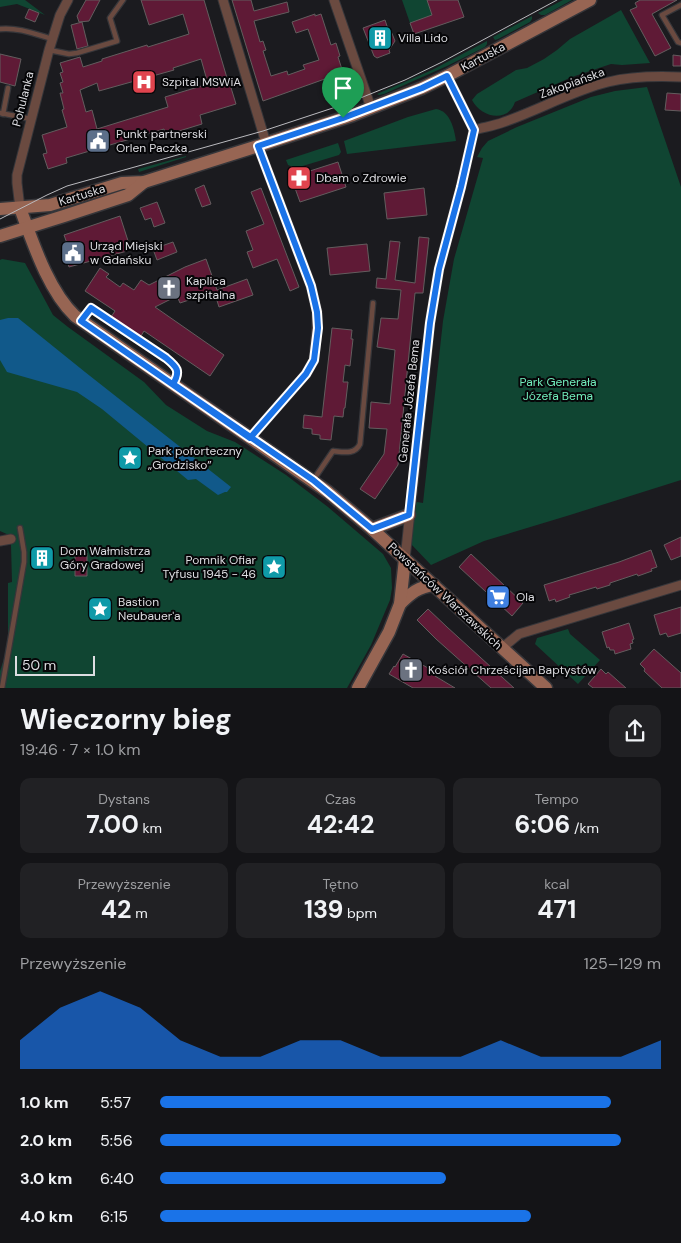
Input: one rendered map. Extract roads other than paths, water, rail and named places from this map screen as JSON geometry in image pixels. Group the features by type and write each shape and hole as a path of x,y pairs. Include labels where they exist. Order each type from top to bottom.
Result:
{"street":[{"name":"Pohulanka","path":"20,208 17,175 52,39 68,0"},
{"path":"223,0 262,145 311,286 317,312 318,328 314,360 306,374 250,438"},
{"path":"334,0 371,108"},
{"name":"Kartuska","path":"0,209 50,205 122,183 144,182 371,108 447,76 590,0"},
{"path":"447,76 474,130"},
{"name":"Zakopiańska","path":"474,130 502,123 588,88 610,82 658,76 681,77"},
{"name":"Generała Józefa Bema","path":"405,559 434,297 439,269 474,130"},
{"name":"Kartuska","path":"0,236 128,194 144,182"},
{"name":"Powstańców Warszawskich","path":"20,208 38,255 58,294 69,310 81,321 313,480 372,529 546,688"},
{"path":"372,529 409,515"},
{"path":"0,541 11,539"},
{"path":"358,688 388,632 400,604 405,559"},
{"path":"400,604 424,586 434,585"},
{"path":"502,648 519,634 681,585"}],"lane":[{"path":"49,50 69,54 77,53 117,41 110,18 123,0"},
{"path":"681,4 662,15 678,42 681,43"},
{"path":"0,29 22,31 52,39"},
{"path":"8,88 2,114 31,119"},
{"path":"313,480 333,452 353,452 357,450 360,444 373,303"},
{"path":"81,321 91,308 174,364 177,376 173,384"},
{"path":"2,688 24,562 20,528"},
{"path":"11,539 22,538"}],"water":[{"path":"18,318 231,487 227,492 218,495 196,479 188,480 102,409 77,392 7,372 0,360 0,320"}],"tram line":[{"path":"0,219 67,186 263,131 348,103 405,80 442,62 557,0"}],"place":[{"name":"Villa Lido","path":"380,38"},
{"name":"Szpital MSWiA","path":"144,82"},
{"name":"Punkt partnerski Orlen Paczka","path":"98,141"},
{"name":"Dbam o Zdrowie","path":"299,178"},
{"name":"Urząd Miejski w Gdańsku","path":"73,253"},
{"name":"Kaplica szpitalna","path":"169,288"},
{"name":"Park poforteczny „Grodzisko”","path":"130,458"},
{"name":"Dom Wałmistrza Góry Gradowej","path":"42,558"},
{"name":"Pomnik Ofiar Tyfusu 1945 - 46","path":"274,567"},
{"name":"Ola","path":"498,597"},
{"name":"Bastion Neubauer'a","path":"100,609"},
{"name":"Kościół Chrześcijan Baptystów","path":"411,670"}],"park label":[{"name":"Park Generała Józefa Bema","path":"558,389"}]}
